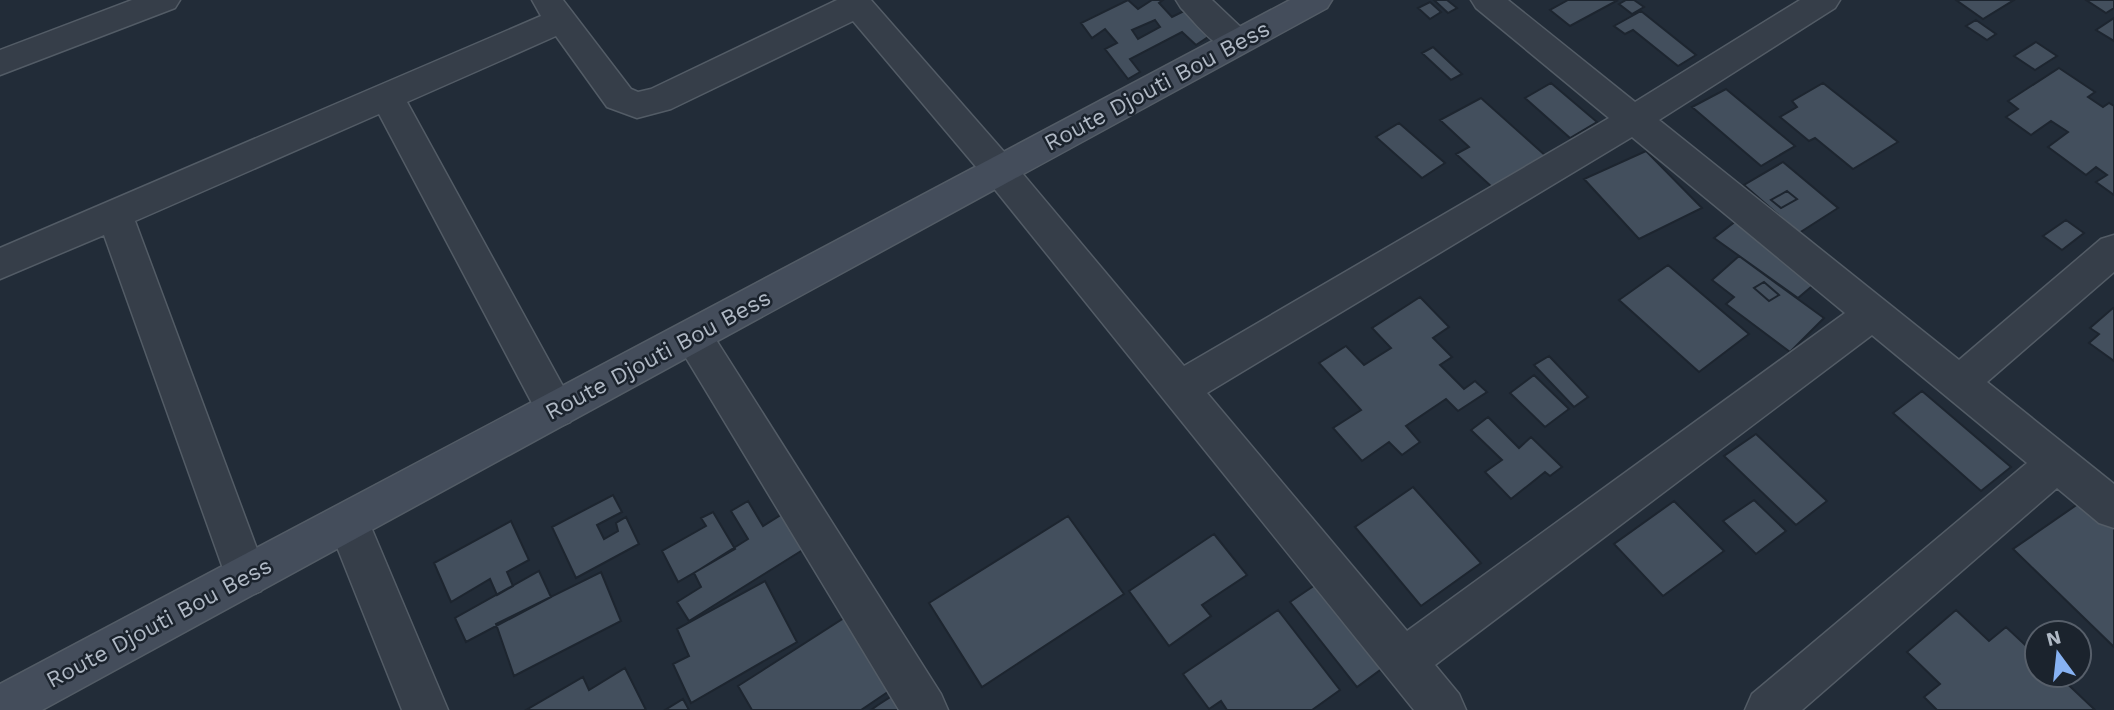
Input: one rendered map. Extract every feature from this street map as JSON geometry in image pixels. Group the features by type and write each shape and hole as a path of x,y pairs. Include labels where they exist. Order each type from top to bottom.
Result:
{"main road":[{"name":"Route Djouti Bou Bess","path":"0,708 1316,0"}],"street":[{"path":"0,63 164,0"},
{"path":"1192,0 1237,42"},
{"path":"1487,0 2114,509"},
{"path":"1179,388 1634,119 1824,0"},
{"path":"0,264 387,96 553,10 620,98 637,105 659,100 855,3 1000,171 1443,710"},
{"path":"387,96 556,410"},
{"path":"114,214 246,576"},
{"path":"1959,383 2114,250"},
{"path":"1403,662 1872,313"},
{"path":"693,336 925,710"},
{"path":"1768,710 2057,463"},
{"path":"348,522 425,710"}],"building":[{"path":"1128,0 1138,9 1152,0 1163,0 1159,3 1172,17 1186,10 1208,37 1196,45 1182,32 1130,59 1140,72 1128,79 1105,49 1117,43 1105,29 1092,38 1081,23"},
{"path":"1434,0 1447,0 1457,8 1448,13"},
{"path":"1568,0 1618,0 1570,26 1550,10"},
{"path":"1634,0 1644,7 1632,14 1619,4"},
{"path":"1956,0 2014,0 1983,19"},
{"path":"2086,0 2114,0 2114,8 2106,13"},
{"path":"1430,2 1441,12 1430,19 1418,8"},
{"path":"1641,11 1696,55 1678,66 1633,30 1625,34 1614,26"},
{"path":"2114,18 2114,41 2096,30"},
{"path":"1155,20 1160,27 1138,39 1132,30"},
{"path":"1976,20 1996,34 1987,40 1966,26"},
{"path":"2036,42 2057,56 2035,70 2014,56"},
{"path":"1433,47 1462,74 1451,80 1422,53"},
{"path":"2059,68 2095,92 2088,97 2103,107 2109,103 2114,106 2114,195 2096,182 2107,175 2096,167 2086,175 2048,147 2068,132 2051,121 2031,135 2006,117 2018,109 2008,101"},
{"path":"1551,83 1597,122 1570,138 1525,98"},
{"path":"1823,83 1898,142 1853,169 1815,138 1809,141 1780,117 1797,107 1792,101"},
{"path":"1726,89 1795,146 1761,166 1692,107"},
{"path":"1481,98 1547,157 1493,188 1456,154 1469,147 1440,120"},
{"path":"1399,123 1445,163 1422,178 1376,137"},
{"path":"1646,151 1702,208 1639,239 1584,179"},
{"path":"1783,162 1838,208 1799,233 1744,185","holes":["1787,191 1797,199 1781,208 1771,200"]},
{"path":"1787,191 1797,199 1781,208 1771,200"},
{"path":"2066,220 2084,233 2062,250 2043,236"},
{"path":"1736,221 1817,282 1798,298 1714,238"},
{"path":"1739,256 1824,318 1790,352 1726,304 1734,297 1712,280","holes":["1764,282 1779,295 1769,301 1754,288"]},
{"path":"1668,265 1749,334 1699,372 1619,300"},
{"path":"1764,282 1779,295 1769,301 1754,288"},
{"path":"1420,297 1449,327 1433,338 1452,357 1440,365 1464,389 1475,381 1487,392 1458,411 1446,399 1406,426 1420,442 1402,455 1389,442 1362,461 1333,428 1361,410 1319,363 1346,346 1364,365 1391,348 1372,328"},
{"path":"2113,308 2114,361 2089,343 2099,334 2090,328"},
{"path":"1549,356 1588,397 1574,407 1534,365"},
{"path":"1534,375 1569,409 1545,427 1510,393"},
{"path":"1922,391 2011,467 1981,491 1893,413"},
{"path":"1488,417 1519,448 1531,437 1562,467 1550,476 1545,472 1511,499 1485,472 1502,460 1471,430"},
{"path":"1756,434 1827,501 1796,525 1724,456"},
{"path":"1413,487 1481,563 1421,606 1355,527"},
{"path":"613,495 622,512 597,525 604,539 618,531 616,523 626,517 639,544 576,578 552,527"},
{"path":"2088,497 2114,521 2114,647 2093,627 2093,619 2085,619 2013,549"},
{"path":"1754,500 1786,531 1756,554 1723,521"},
{"path":"748,501 763,526 795,506 817,541 689,621 677,602 701,587 694,573 748,539 731,511"},
{"path":"1674,501 1724,551 1663,596 1614,544"},
{"path":"713,512 735,549 678,582 662,551 706,526 701,518"},
{"path":"1068,516 1124,594 982,687 929,603"},
{"path":"511,521 529,560 507,572 513,586 497,595 490,579 451,602 434,563"},
{"path":"1214,534 1247,575 1202,605 1211,616 1169,646 1129,591"},
{"path":"539,571 551,597 466,642 455,618"},
{"path":"601,572 621,621 514,676 496,624"},
{"path":"1324,579 1391,662 1357,687 1290,602"},
{"path":"765,581 797,642 691,703 673,664 689,656 677,629"},
{"path":"858,609 904,681 861,710 752,710 738,686"},
{"path":"1278,610 1340,690 1312,710 1227,710 1221,701 1209,709 1183,674"},
{"path":"1956,610 1989,641 2006,627 2023,643 2023,689 2073,689 2095,710 1937,710 1924,697 1940,684 1907,652"},
{"path":"625,668 646,710 526,710 583,677 589,690"},
{"path":"892,696 901,710 871,710 878,705"},
{"path":"683,699 689,710 665,710"}]}
